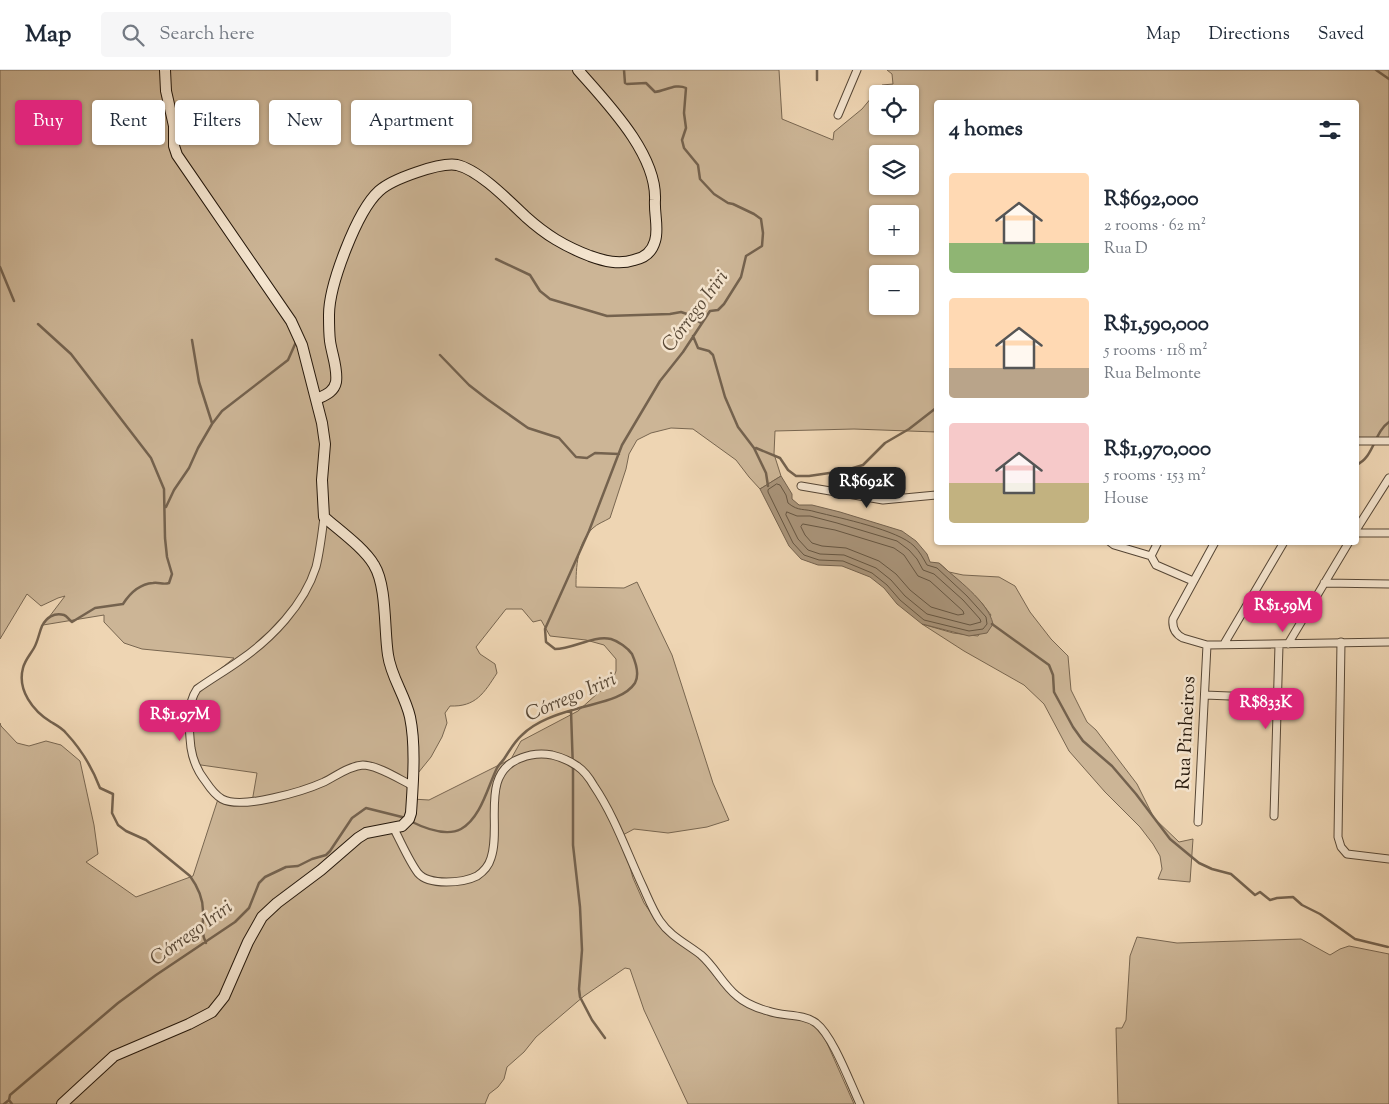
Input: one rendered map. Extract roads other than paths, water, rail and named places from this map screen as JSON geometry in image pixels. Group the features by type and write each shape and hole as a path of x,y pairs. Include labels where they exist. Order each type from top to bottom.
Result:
{"street":[{"path":"165,70 166,91 174,126 174,146 177,155 291,321 302,344 317,399 324,444 322,480 324,517 315,568 297,604 280,625 240,661 197,689 193,694 190,701 190,711 191,746 194,762 200,774 222,799 243,803 265,799 322,783 358,766 375,768 411,786"},
{"path":"317,399 330,393 336,383 330,340 329,313 340,267 362,216 374,197 381,189 394,182 436,167 457,165 467,169 496,190 527,218 555,240 569,248 601,260 616,262 630,262 639,259 651,250 655,243 656,233 655,188 644,157 634,139 578,70"},
{"path":"838,115 857,70"},
{"path":"1359,441 1389,441"},
{"path":"1359,527 1389,479"},
{"path":"801,486 883,500 934,495"},
{"path":"324,517 373,563 378,572 388,656 410,716 412,745 411,786 402,825 419,873 426,879 445,882 476,876 484,870 494,848 495,794 499,778 506,766 515,760 538,754 551,755 577,766 590,780 610,812 655,913 667,930 703,957 735,995 743,1001 768,1012 799,1016 810,1019 817,1024 833,1046 860,1104"},
{"path":"1359,532 1389,533"},
{"path":"1115,545 1151,556 1156,565 1193,581"},
{"path":"1151,556 1156,545"},
{"path":"1213,545 1173,619 1173,628 1179,636 1207,646 1224,644 1279,645 1389,642"},
{"path":"1224,644 1282,545"},
{"path":"1288,644 1347,545"},
{"path":"1324,583 1389,584"},
{"path":"1341,642 1337,827 1341,847 1347,854 1358,857 1389,858"},
{"path":"1274,816 1279,698 1279,645"},
{"name":"Rua Pinheiros","path":"1198,822 1207,646"},
{"path":"1205,695 1279,698"},
{"path":"62,1104 114,1056 189,1024 212,1012 224,997 248,942 262,917 276,903 321,870 366,833 402,825"}],"water":[{"path":"781,476 792,494 792,499 799,505 812,505 840,512 902,531 916,541 927,554 930,562 939,563 985,607 993,624 987,633 969,636 922,624 897,604 884,588 870,577 842,566 818,565 801,559 789,546 760,489"}],"waterway":[{"name":"Córrego Iriri","path":"410,821 428,829 442,832 461,829 468,824 479,810 498,767 517,740 528,730 540,722 555,716 616,697 630,689 635,683 637,672 632,654 620,643 604,638 555,649 546,642 545,629 589,531 622,445 660,381 683,352 710,311 718,310 724,304 741,277 746,256 762,246 761,219 714,194 700,179 698,165 684,148 682,140 686,128 684,113 686,88 674,87 655,92 646,83 627,84 625,83 624,70"},
{"path":"817,70 817,80"},
{"path":"1376,70 1389,79"},
{"path":"496,259 530,275 540,291 550,299 607,316 681,312 701,323"},
{"path":"0,267 14,301"},
{"path":"38,324 71,354 151,458 164,489 165,538 167,557 172,574 169,583 155,583 139,587 123,604 95,608 72,622 60,614 48,618 42,626 35,645 24,665 22,676 24,692 38,712 63,730 77,745 90,766 100,788 113,794 112,813 118,825 126,831 146,840 190,876 198,888 201,897 203,931 206,943"},
{"path":"693,336 698,348 709,351 713,355 725,397 738,427 754,448 766,473 768,486"},
{"path":"192,340 199,382 212,423"},
{"path":"166,507 174,490 189,468 198,448 222,411 288,360 296,342"},
{"path":"440,355 469,385 487,399 528,428 559,438 576,457 587,458 595,453 619,454"},
{"path":"756,448 780,458 788,470 796,476 843,471 863,465 885,443 909,429 934,410"},
{"path":"1359,464 1367,457 1380,432 1389,422"},
{"path":"992,624 1049,665 1053,675 1054,692 1083,741 1112,766 1170,839 1199,863 1231,874 1255,895 1260,892 1270,900 1293,897 1302,905 1320,914 1355,939 1388,947"},
{"path":"571,711 573,845 580,907 582,950 579,989 580,997 592,1020 605,1038"},
{"name":"Córrego Iriri","path":"4,1104 9,1100 10,1095 118,1003 235,922 249,908 259,883 265,877 286,867 298,866 326,855 352,818 366,808 406,818"},
{"name":"Córrego Iriri","path":"9,1100 12,1104"}]}
